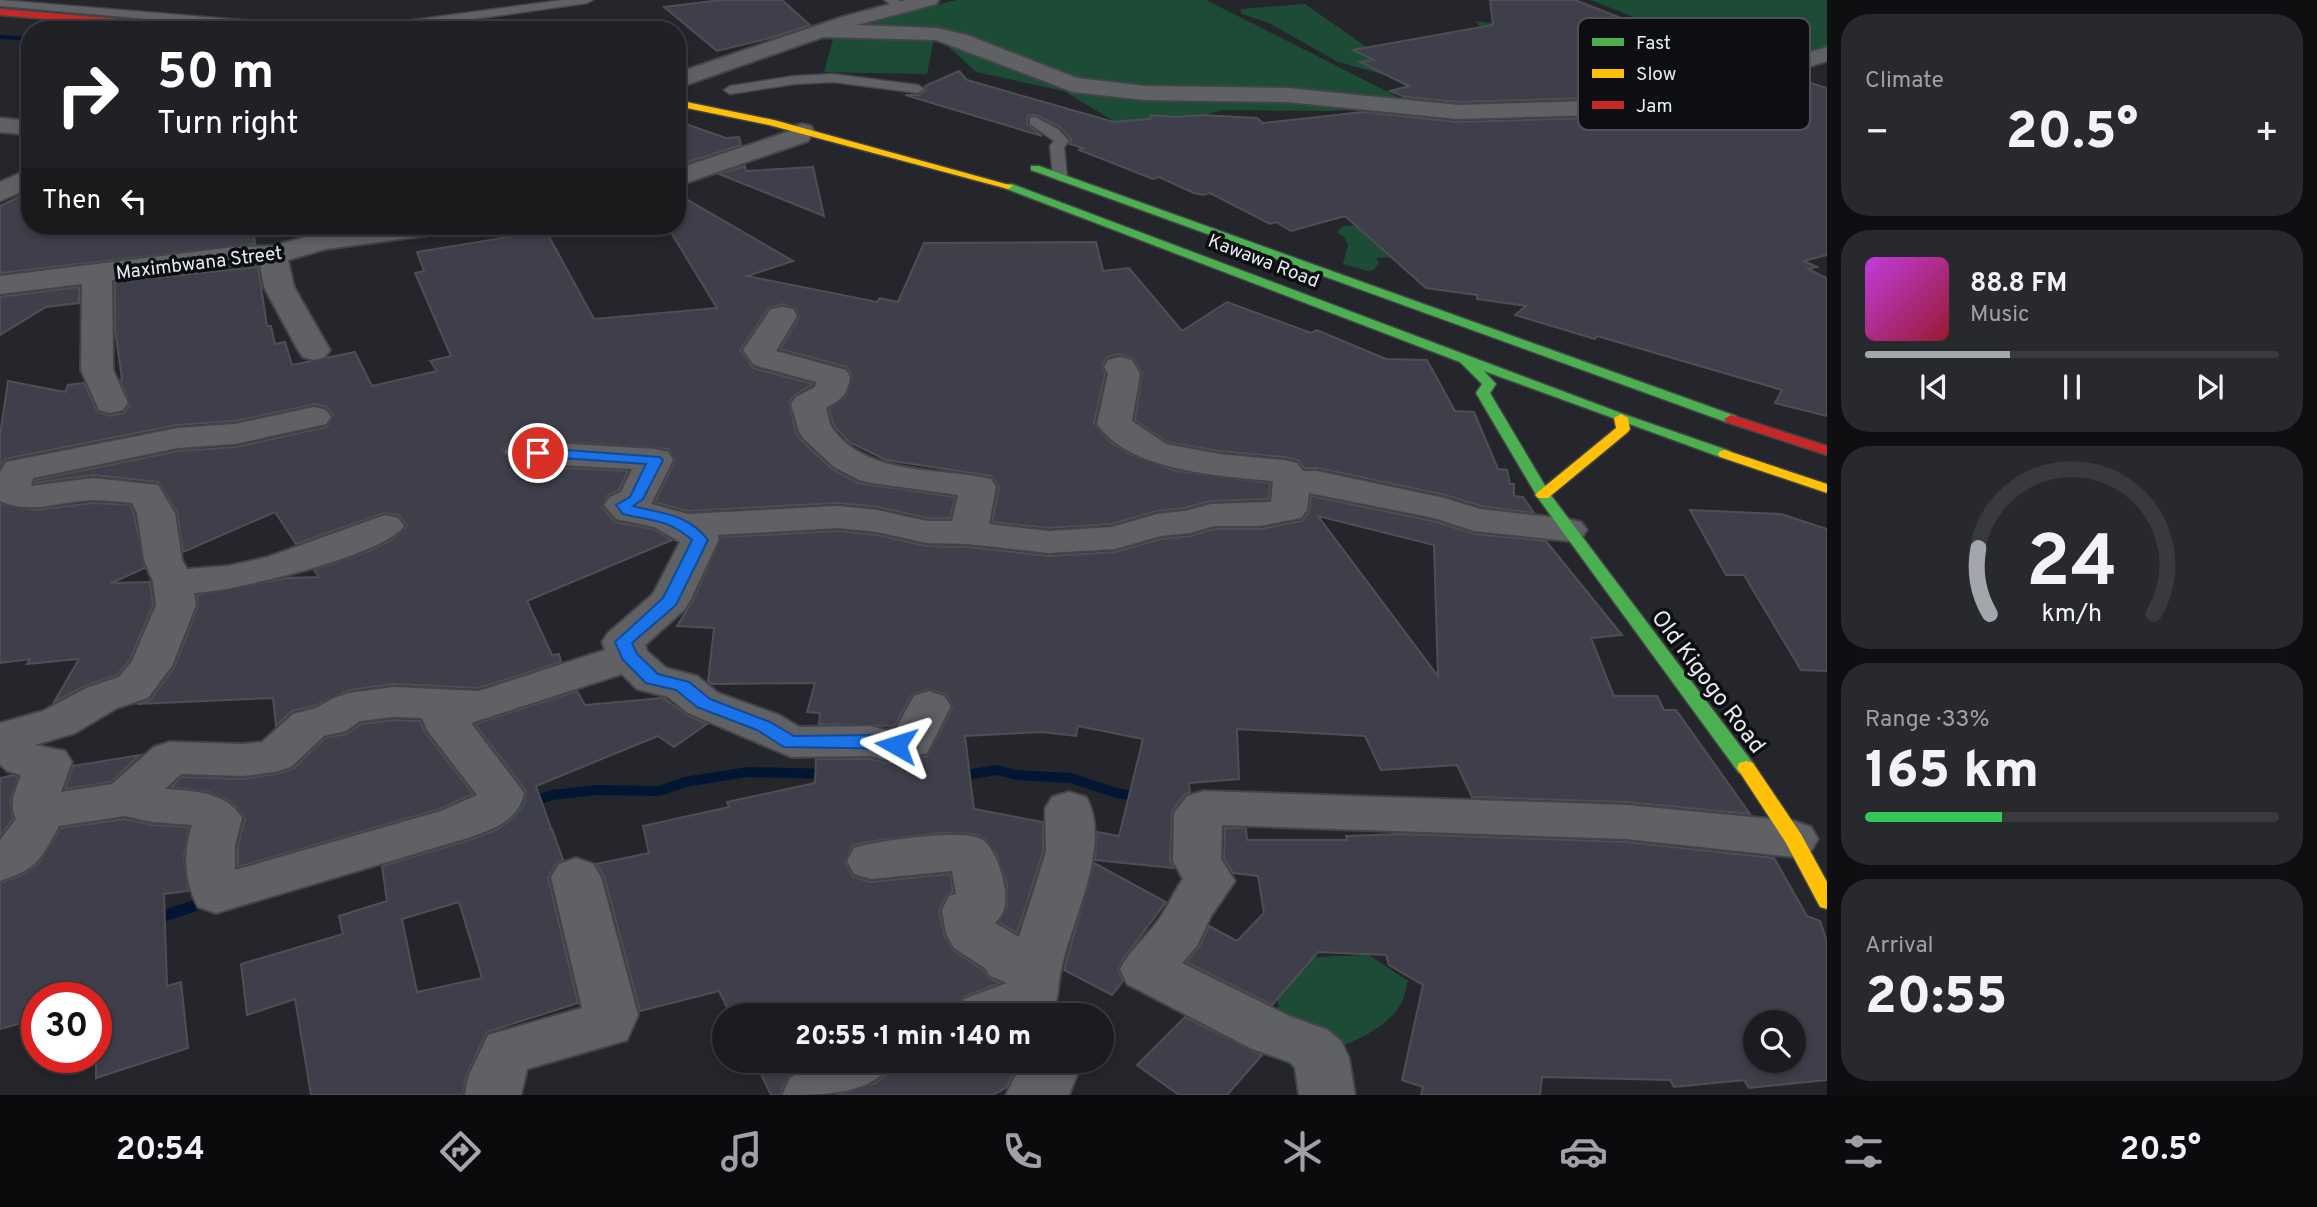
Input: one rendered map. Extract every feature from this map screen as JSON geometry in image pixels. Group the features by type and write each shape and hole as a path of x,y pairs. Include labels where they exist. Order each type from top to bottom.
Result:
{"main road":[{"path":"0,12 107,21"},
{"path":"697,82 775,99"},
{"name":"Kawawa Road","path":"686,105 802,131 989,179 1621,418 1827,489"},
{"name":"Kawawa Road","path":"1020,163 1643,389 1827,451"},
{"name":"Old Kigogo Road","path":"1464,358 1489,384 1483,393 1543,495 1768,798 1794,839 1827,901"},
{"path":"1543,495 1623,429 1621,418"}],"street":[{"path":"697,82 897,4 929,0"},
{"path":"822,31 936,34 959,40 1073,85 1145,93 1287,95 1458,112 1578,108"},
{"path":"1810,59 1827,54"},
{"path":"0,125 21,127"},
{"path":"686,175 799,136 802,131"},
{"path":"0,193 21,182"},
{"name":"Maximbwana Street","path":"0,285 234,256 273,255 324,241 370,235"},
{"path":"273,255 279,287 314,350"},
{"path":"97,275 97,370 111,403"},
{"path":"782,316 759,350 765,358 834,377 831,392 808,404 816,432 847,459 872,472 978,487 968,533"},
{"path":"685,526 838,517 877,521 927,532 968,533 1024,541 1115,538 1157,525 1190,522 1211,515 1260,515 1288,510 1292,481 1284,471 1219,464 1155,452 1146,443 1114,424 1124,374 1120,367"},
{"path":"0,738 31,732 61,721 109,692 133,688 151,666 176,605 173,582 163,560 156,513 145,493 93,489 24,498 12,493 17,472 178,438 235,434 314,416"},
{"path":"522,452 655,460 636,499 623,505 629,511 661,515 685,526 700,540 670,601 623,642 629,656 652,679 682,686 703,703 763,726 791,742 870,741 886,746 911,742 929,706"},
{"path":"1292,481 1317,482 1444,509 1474,520 1568,530"},
{"path":"173,582 200,582 268,571 334,548 385,526"},
{"path":"0,738 23,760 49,762 37,795 36,813 125,799 152,805 195,808 216,815 218,818 212,841 210,879 216,894 478,816 499,803 501,793 443,719 448,715 534,690 629,656"},
{"path":"125,799 170,758 251,760 275,755 309,725 330,720 349,708 393,702 479,705"},
{"path":"1327,1095 1321,1058 1310,1046 1271,1033 1146,968 1179,932 1190,907 1210,881 1197,861 1196,851 1198,813 1204,808 1626,822 1794,839"},
{"path":"1036,994 1070,852 1069,810"},
{"path":"0,863 21,851 44,812"},
{"path":"871,861 965,852 971,858 981,888 981,906 967,910 972,934 1007,955 1008,961 1036,994"},
{"path":"493,1095 496,1077 508,1051 608,1024 611,1015 576,877"},
{"path":"1013,1003 1036,994"},
{"path":"810,1095 846,1073"},
{"path":"1034,1095 1043,1088 1052,1073"}],"lane":[{"path":"434,21 587,0"},
{"path":"0,3 209,21"},
{"path":"697,82 832,78 918,89"},
{"path":"1035,121 1062,141 1057,146 1060,177"}],"green space":[{"path":"957,0 1206,0 1412,104 1331,111 1222,110 1135,134 1064,91 976,72 937,36 934,37 927,74 824,72 834,36 848,27"},
{"path":"1590,0 1827,0 1827,52 1810,58 1810,18 1637,18"},
{"path":"1305,4 1378,55 1487,33 1475,21 1512,26 1395,78 1338,62 1269,23 1242,14 1240,9"},
{"path":"1363,225 1399,257 1376,258 1379,263 1374,270 1368,271 1343,264 1348,245 1344,237 1337,232 1343,226"},
{"path":"1369,955 1408,981 1402,1002 1382,1025 1351,1042 1288,1064 1248,1039 1279,1006 1267,974 1312,957"}],"building":[{"path":"721,0 782,0 810,25 717,51 686,25 686,21 681,21 664,7"},
{"path":"1490,0 1575,0 1621,18 1578,18 1578,98 1458,102 1405,97 1390,91 1409,86 1360,62 1374,60 1353,50 1493,25"},
{"path":"959,71 967,80 1114,122 1150,119 1151,115 1202,115 1257,118 1263,123 1363,112 1458,122 1578,118 1578,130 1810,130 1810,83 1827,88 1827,255 1804,261 1817,267 1808,269 1827,278 1827,416 1775,403 1782,390 1515,315 1526,306 1477,299 1477,295 1426,288 1345,216 1291,231 1276,222 1270,224 1210,193 1194,193 1159,177 1153,179 1079,150 1083,148 1070,144 1071,139 1060,127 1036,115 1028,116 1027,124 1042,136 905,95 919,95 926,90 925,86"},
{"path":"686,124 726,138 739,137 741,145 688,162"},
{"path":"745,166 746,171 813,167 824,216 719,174"},
{"path":"21,196 21,235 254,235 255,244 0,273 0,206"},
{"path":"688,200 793,261 747,276 877,302 880,298 898,302 924,243 1096,242 1103,271 1129,268 1182,331 1227,302 1311,333 1317,330 1386,359 1427,360 1455,411 1474,412 1498,469 1507,470 1510,484 1514,484 1514,496 1523,497 1534,513 1481,506 1445,495 1318,468 1304,468 1298,460 1284,457 1219,451 1167,442 1135,420 1142,373 1134,359 1119,354 1107,357 1102,366 1105,374 1094,423 1110,442 1130,454 1176,471 1270,483 1269,499 1210,501 1185,508 1156,511 1112,524 1049,528 992,522 999,487 991,476 886,460 849,442 834,426 829,409 845,397 852,376 847,367 780,349 799,317 795,308 782,304 769,308 740,350 753,368 813,384 789,402 796,433 802,441 832,469 858,483 955,497 950,518 927,518 878,507 838,503 688,511 655,502 675,461 669,449 521,439 509,443 502,450 509,461 522,466 628,471 619,490 608,495 602,507 615,522 653,529 672,540 527,601 552,655 559,654 561,662 479,688 393,684 349,690 315,706 292,711 276,726 273,698 137,704 150,700 174,668 198,606 197,595 287,578 319,577 314,570 369,551 392,540 407,526 399,515 384,513 296,544 275,512 183,552 177,512 158,482 93,475 34,483 35,480 178,451 236,447 327,427 333,415 327,407 315,404 235,421 177,425 5,459 0,467 0,435 8,381 65,392 68,385 84,383 97,411 110,416 124,413 130,405 120,380 115,330 115,282 258,267 267,326 271,326 275,344 285,342 292,365 355,352 372,386 437,371 430,361 451,356 415,273 424,271 417,252 521,235 548,235 594,319 717,308 672,235 686,235"},
{"path":"79,287 79,303 46,307 0,335 0,297"},
{"path":"1311,496 1433,521 1474,534 1546,541 1622,635 1591,638 1614,696 1657,696 1664,710 1676,710 1750,814 1626,802 1472,797 1457,765 1381,770 1365,736 1237,729 1239,779 1189,783 1190,792 1185,794 1172,811 1170,861 1174,868 1095,860 1097,832 1119,836 1143,739 1078,726 1076,736 1042,732 965,736 974,809 1043,822 1043,852 1017,933 999,922 1007,906 1007,884 996,853 984,838 974,834 940,833 880,840 853,845 845,862 853,877 870,882 950,874 953,892 947,895 939,910 944,935 953,950 983,970 989,978 1000,983 963,997 960,1003 725,1003 719,991 640,1011 604,876 596,864 649,853 643,826 729,807 727,802 815,783 816,759 870,759 886,763 927,756 953,707 946,694 928,689 912,695 894,726 819,724 820,713 807,712 815,683 712,684 708,681 714,628 677,626 692,602 721,537 838,531 877,535 927,546 968,547 1049,556 1115,552 1161,539 1191,536 1214,529 1260,529 1302,521 1309,512","holes":["1318,516 1434,545 1438,676"]},
{"path":"93,503 130,505 145,568 111,583 150,582 153,605 130,660 117,675 85,686 54,702 79,659 27,664 30,659 0,663 0,504 35,510"},
{"path":"1690,510 1781,514 1827,529 1827,671 1801,670 1744,575 1726,575"},
{"path":"577,691 585,705 663,698 687,715 707,724 674,747 658,736 536,786 551,828 549,830 552,829 563,860 557,863 548,878 578,1003 487,1032 466,1076 463,1095 311,1095 295,999 247,1015 241,964 343,934 339,916 387,901 382,866 472,839 498,829 513,818 524,804 526,791 475,724","holes":["459,902 482,978 417,992 402,919"]},
{"path":"393,720 420,721 425,732 473,794 440,809 238,867 238,846 245,819 237,808 228,800 209,792 171,787 182,777 243,779 293,769 325,738 347,734 361,724"},
{"path":"140,755 111,782 65,789 73,766"},
{"path":"13,775 18,777 10,802 13,819 0,836 0,778"},
{"path":"125,819 152,825 189,827 184,856 188,891 164,894 167,986 181,982 188,1048 112,1073 112,982 21,982 21,1023 0,1029 0,883 24,874 39,863 61,828"},
{"path":"1225,828 1246,828 1247,840 1347,840 1346,836 1402,834 1626,842 1774,858 1807,916 1820,921 1827,942 1827,1080 1749,1088 1744,1080 1674,1087 1670,1080 1542,1077 1540,1095 1421,1095 1423,1087 1402,1080 1423,985 1389,965 1386,955 1318,952 1272,1005 1186,962 1199,947 1209,926 1237,941 1264,913 1258,876 1233,873 1224,858"},
{"path":"1094,863 1166,902 1122,961 1118,970 1123,981 1112,995 1064,970"},
{"path":"1185,1017 1262,1055 1227,1095 1179,1095 1137,1065"},
{"path":"96,1073 111,1073 96,1078"},
{"path":"760,1073 794,1073 789,1076 780,1095 771,1095"},
{"path":"888,1073 1016,1073 1007,1087 993,1095 836,1095 875,1083"}],"waterway":[{"path":"0,37 21,38"},
{"path":"954,777 997,770 1016,775 1071,778 1116,793 1145,798"},
{"path":"505,811 552,795 595,790 660,791 684,782 748,772 832,774"},
{"path":"149,921 211,900"}],"traffic: fast":[{"path":"1035,168 1731,419"},
{"path":"1008,186 1621,418 1725,454"},
{"path":"1464,358 1489,384 1483,393 1543,495 1746,768"}],"traffic: slow":[{"path":"686,105 770,122 1008,186"},
{"path":"1543,495 1623,429 1621,418"},
{"path":"1725,454 1827,489"},
{"path":"1746,768 1794,839 1827,901"}],"traffic: jam":[{"path":"0,12 107,21"},
{"path":"1731,419 1827,451"}],"route":[{"path":"538,453 655,460 636,499 623,505 629,511 661,515 685,526 700,540 670,601 623,642 629,656 638,662 652,679 682,686 703,703 763,726 791,742 870,741 886,746 896,745"}]}
